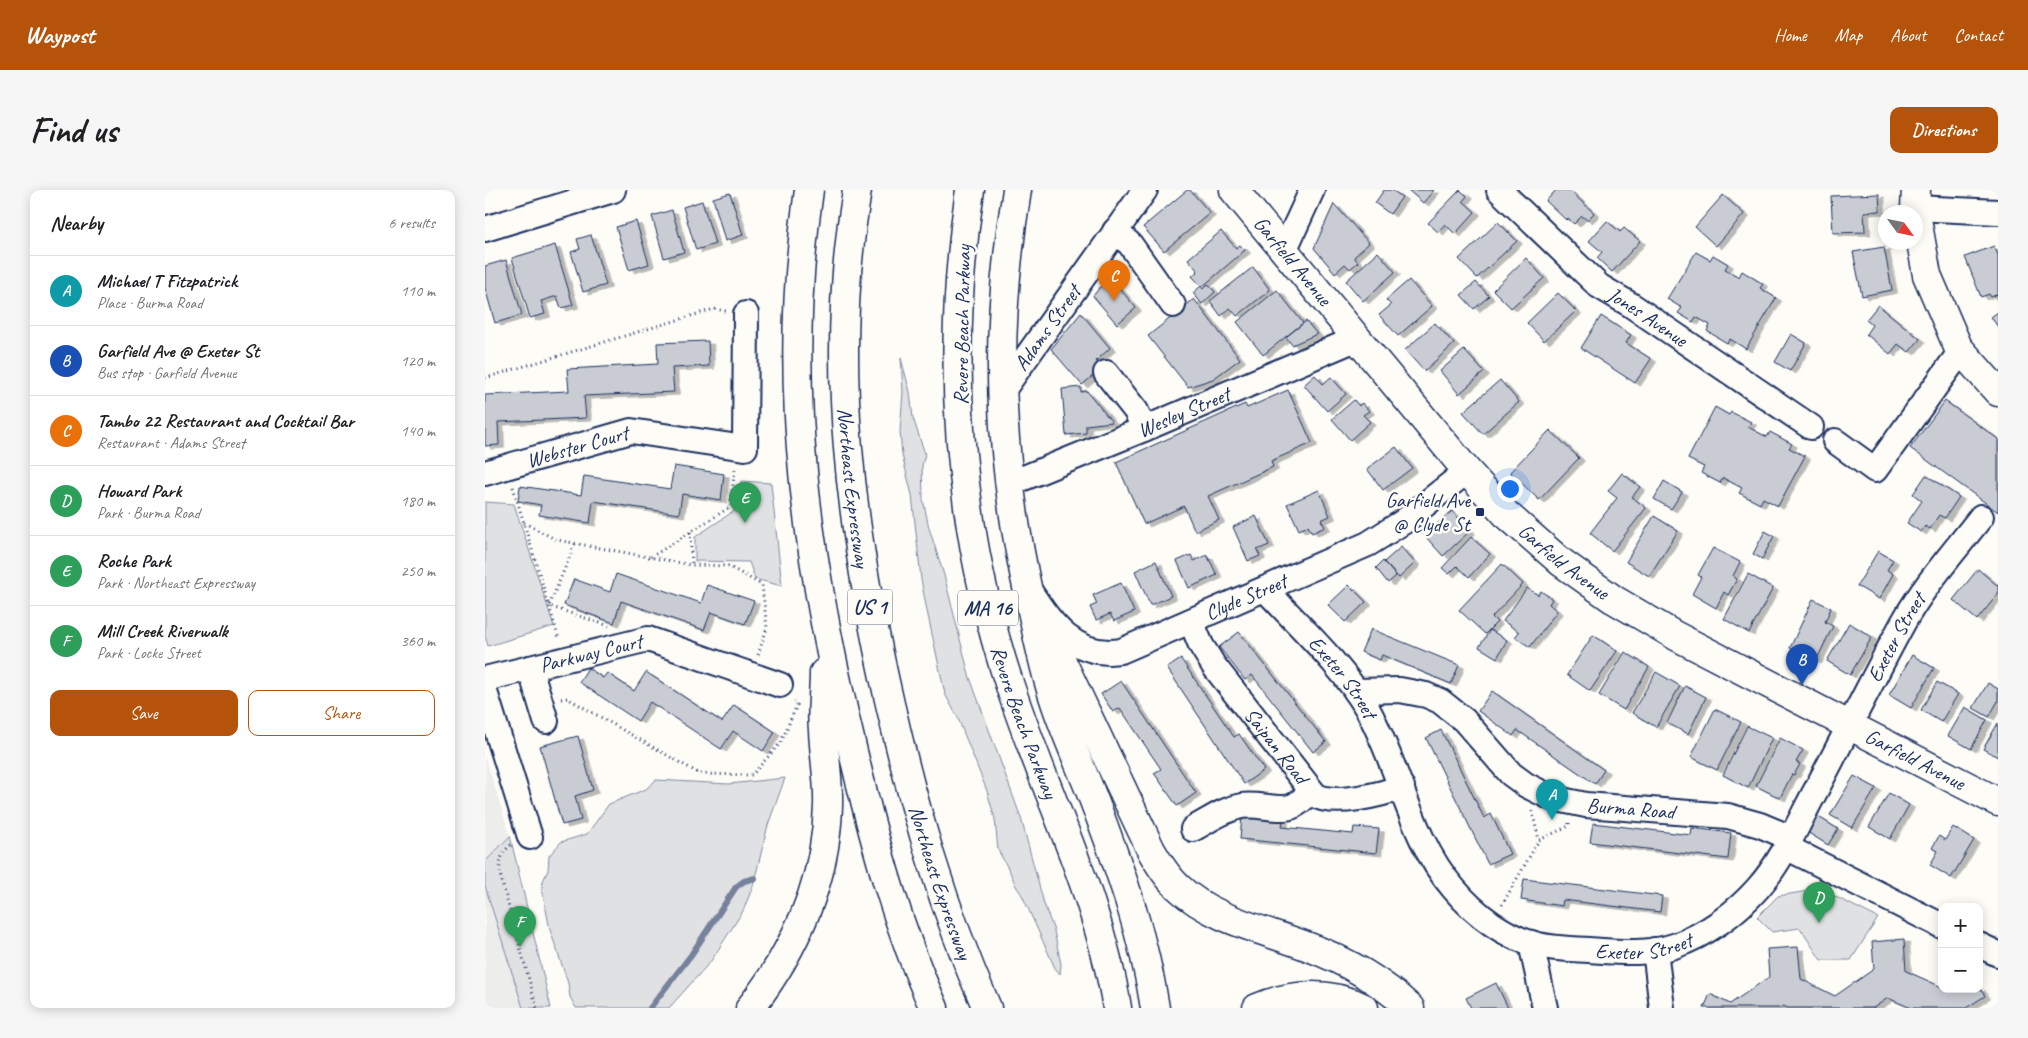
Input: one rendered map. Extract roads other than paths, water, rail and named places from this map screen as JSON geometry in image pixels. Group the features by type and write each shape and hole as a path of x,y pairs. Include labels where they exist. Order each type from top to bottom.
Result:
{"main road":[{"name":"Northeast Expressway","path":"857,190 848,253 843,326 843,364 846,437 859,547 881,665 924,839 959,941 987,1008"},
{"name":"Revere Beach Parkway","path":"970,190 960,280 958,371 963,462 974,538 989,611 1009,682 1083,883 1106,960 1117,1008"},
{"name":"Revere Beach Parkway","path":"1017,190 1001,317 1001,392 1009,484 1027,588 1052,692 1118,865 1139,932 1155,1008"},
{"name":"Garfield Avenue","path":"1234,190 1467,470 1506,514 1561,562 1613,599 1676,636 1998,802"},
{"name":"US 1","path":"808,194 797,308 797,404 805,497 825,624 844,717 872,829 903,927 934,1008"},
{"path":"1916,199 1927,275 1961,352 1998,392"},
{"path":"1027,588 1151,850 1167,876 1179,888 1207,908 1310,947 1350,965 1382,985 1410,1008"},
{"path":"750,1008 767,986 805,916 821,862 828,807 827,765 823,730 825,624"},
{"path":"1257,1008 1281,1000 1319,996 1338,998 1364,1008"}],"street":[{"name":"Adams Street","path":"1001,392 1145,190"},
{"path":"1284,251 1312,190"},
{"name":"Jones Avenue","path":"1499,190 1599,286 1631,305 1811,427"},
{"path":"485,229 607,191"},
{"path":"1916,199 1998,212"},
{"path":"1115,231 1130,244 1173,305"},
{"name":"Webster Court","path":"496,470 631,431 745,448 746,314"},
{"name":"Wesley Street","path":"1009,484 1144,430 1358,338"},
{"path":"1835,442 1875,470 1961,352"},
{"path":"1106,373 1136,411 1144,430"},
{"name":"Clyde Street","path":"1027,588 1047,616 1065,635 1081,646 1097,651 1113,652 1131,648 1381,538 1467,470"},
{"name":"Exeter Street","path":"1265,589 1356,691 1378,729 1421,837 1435,864 1459,895 1491,922 1515,937 1531,943 1558,948 1603,951 1631,952 1655,950 1689,940 1728,916 1760,886 1788,842 1911,610 1981,517"},
{"name":"Saipan Road","path":"1191,621 1201,645 1214,666 1311,791 1319,798 1335,799 1375,795 1402,787"},
{"name":"Parkway Court","path":"485,680 648,639 780,685"},
{"path":"530,668 544,713"},
{"name":"Burma Road","path":"1356,691 1400,690 1426,695 1440,701 1464,720 1505,768 1518,780 1543,795 1568,802 1728,816 1760,825 1938,924"},
{"path":"485,692 530,837"},
{"path":"1193,829 1221,813 1238,807 1252,805 1290,808 1311,791"},
{"path":"1531,943 1545,1008"},
{"path":"1983,947 1998,954"},
{"path":"1655,950 1662,1008"}],"waterway":[{"path":"650,1008 691,955 736,887 744,881 755,878"}],"place":[{"name":"Tambo 22 Restaurant and Cocktail Bar","path":"1114,301"},
{"name":"Garfield Ave @ Clyde St","path":"1480,512"},
{"name":"Roche Park","path":"745,523"},
{"name":"Garfield Ave @ Exeter St","path":"1802,685"},
{"name":"Michael T Fitzpatrick","path":"1552,820"},
{"name":"Howard Park","path":"1819,923"},
{"name":"Mill Creek Riverwalk","path":"520,947"}]}
